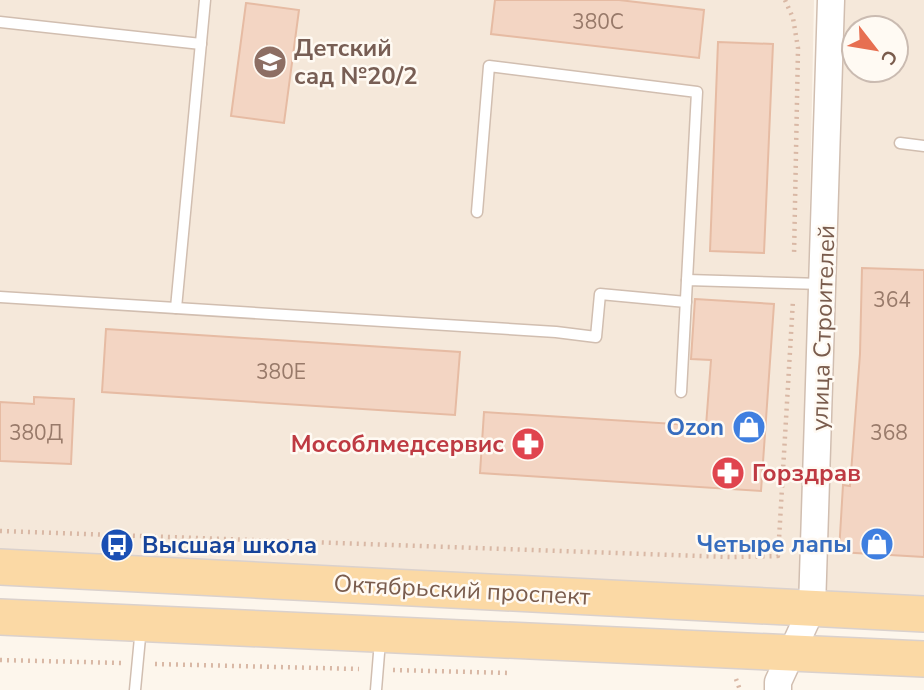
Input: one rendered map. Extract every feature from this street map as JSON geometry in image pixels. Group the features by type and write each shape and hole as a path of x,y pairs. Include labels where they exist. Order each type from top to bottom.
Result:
{"main road":[{"name":"Октябрьский проспект","path":"0,567 924,614"},
{"name":"Октябрьский проспект","path":"0,617 924,659"}],"street":[{"name":"улица Строителей","path":"778,690 791,653 812,608 831,0"}],"lane":[{"path":"176,308 205,0"},
{"path":"0,22 201,44"},
{"path":"477,212 489,66 697,92 681,392"},
{"path":"900,143 924,146"},
{"path":"687,280 824,284"},
{"path":"0,297 555,332 596,337 600,294 686,302"},
{"path":"135,690 141,623"},
{"path":"376,690 381,634"}],"path":[{"path":"0,531 730,557"},
{"path":"736,679 740,690"}],"shaded area":[{"path":"0,0 814,0 802,593 0,559"},
{"path":"844,0 924,0 924,598 825,592 841,84 910,84 910,14 844,14"}],"building":[{"path":"495,0 619,0 704,10 699,58 491,34"},
{"path":"246,3 299,10 284,123 231,116"},
{"path":"718,42 773,44 764,253 710,251"},
{"path":"862,268 924,270 924,557 839,552 843,485 850,486 860,354"},
{"path":"695,299 774,304 761,491 480,473 484,412 706,426 711,360 691,359"},
{"path":"106,329 460,352 455,415 102,392"},
{"path":"34,397 74,399 71,464 0,461 0,402 34,404"}],"place":[{"name":"Детский сад №20/2","path":"270,62"},
{"name":"Ozon","path":"749,427"},
{"name":"Мособлмедсервис","path":"528,444"},
{"name":"Горздрав","path":"728,473"},
{"name":"Четыре лапы","path":"877,544"},
{"name":"Высшая школа","path":"117,545"}]}
